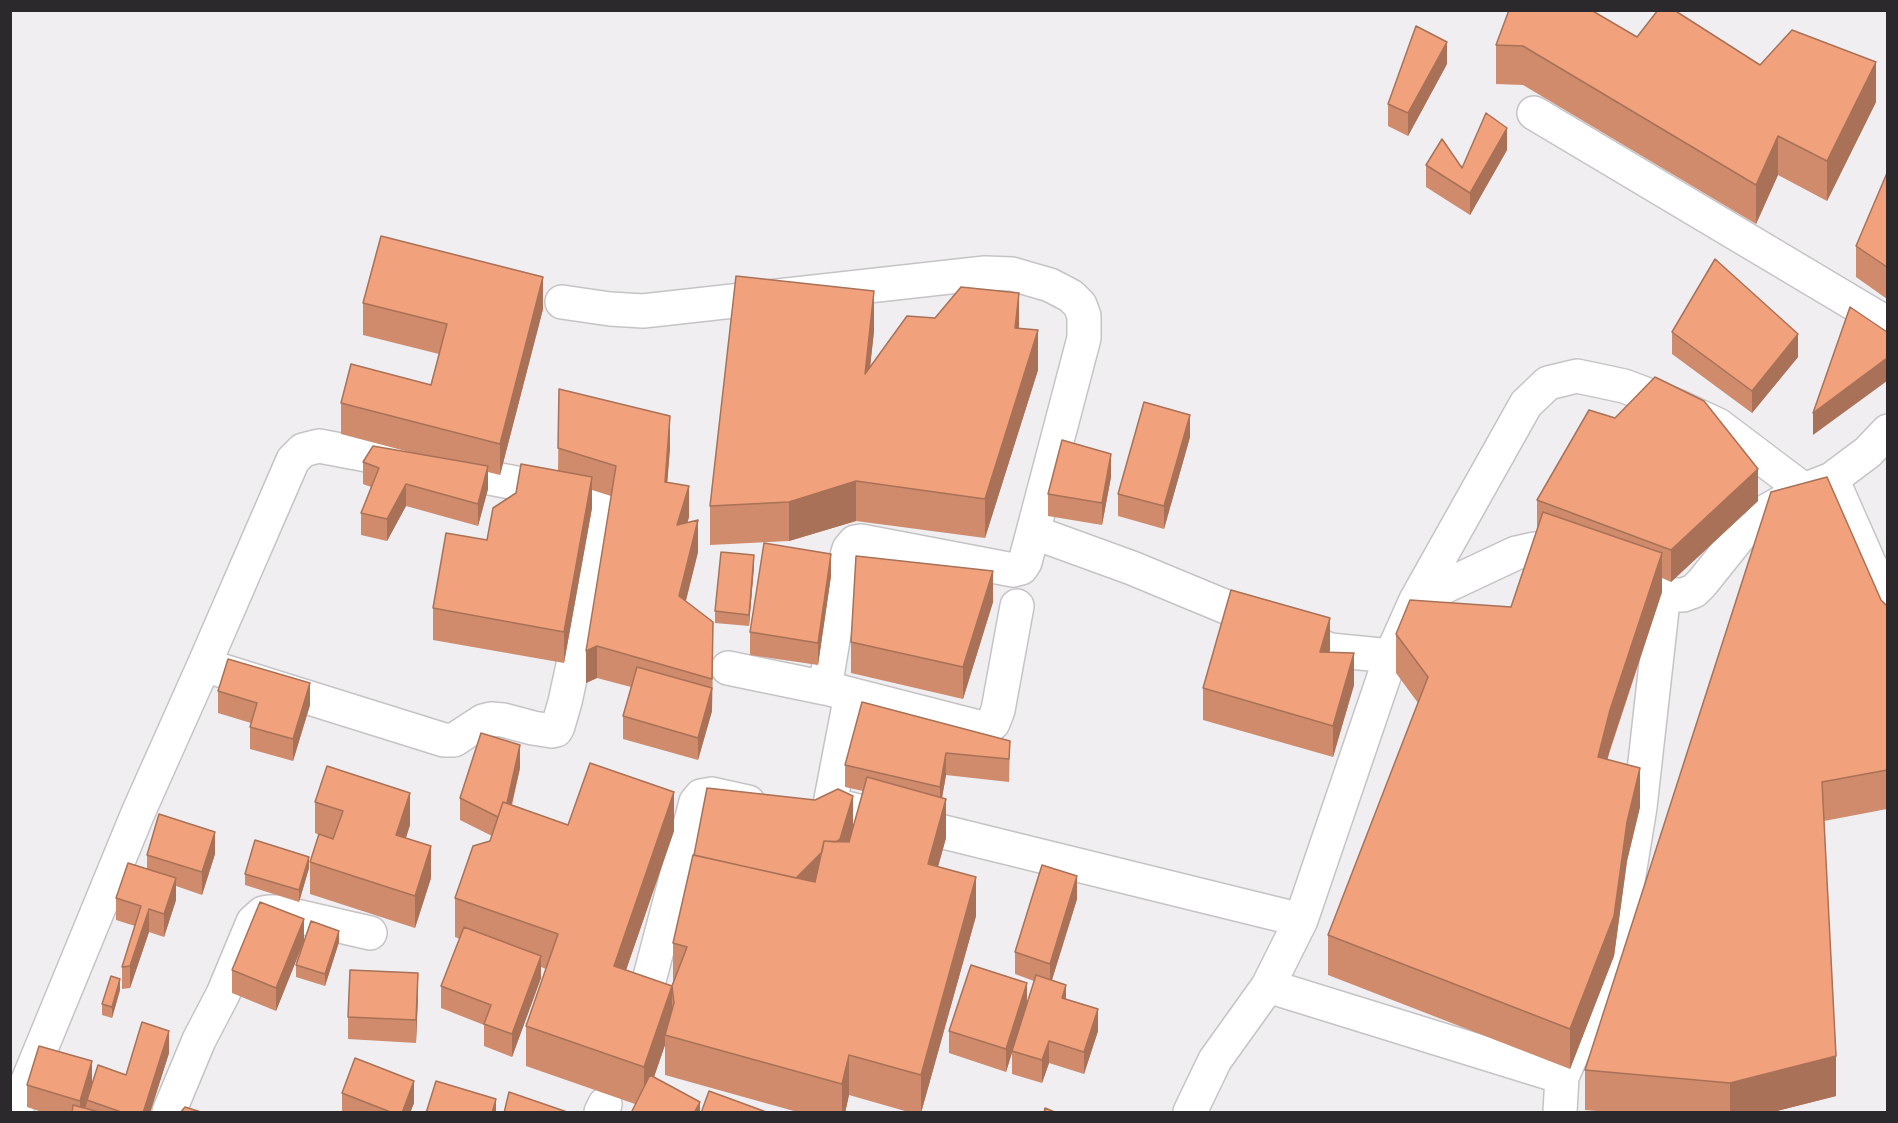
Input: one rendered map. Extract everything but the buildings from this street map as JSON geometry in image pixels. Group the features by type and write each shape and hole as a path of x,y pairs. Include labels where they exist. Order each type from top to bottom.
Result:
{"street":[{"path":"1534,113 1887,324"},
{"path":"562,302 643,311 985,273 1012,274 1050,285 1071,296 1080,305 1084,316 1084,339 1025,562 1021,568 1013,570 861,541 855,542 849,549 830,804 827,813 822,817 816,817 712,794 701,796 696,802 641,1011"},
{"path":"1190,1113 1215,1060 1268,986 1301,920 1391,656 1416,600 1526,404 1548,383 1577,376 1624,386 1677,406 1718,425 1818,485 1887,593"},
{"path":"1416,600 1516,553 1534,549 1552,553 1671,596 1683,595 1694,591 1702,583 1754,518 1818,485 1868,452 1887,431"},
{"path":"15,1113 138,813 293,460 303,450 319,446 596,498 602,500 606,505 565,702 556,730 533,728 491,719 483,721 454,740 444,740 204,665"},
{"path":"1033,532 1132,568 1330,650 1391,656"},
{"path":"1560,1113 1562,1077 1617,948 1640,807 1664,592"},
{"path":"728,668 838,692 986,729 993,723 998,710 1017,606"},
{"path":"830,804 1301,920"},
{"path":"169,1113 199,1040 223,994 253,922 262,913 279,912 370,933"},
{"path":"1268,986 1562,1077"}]}
